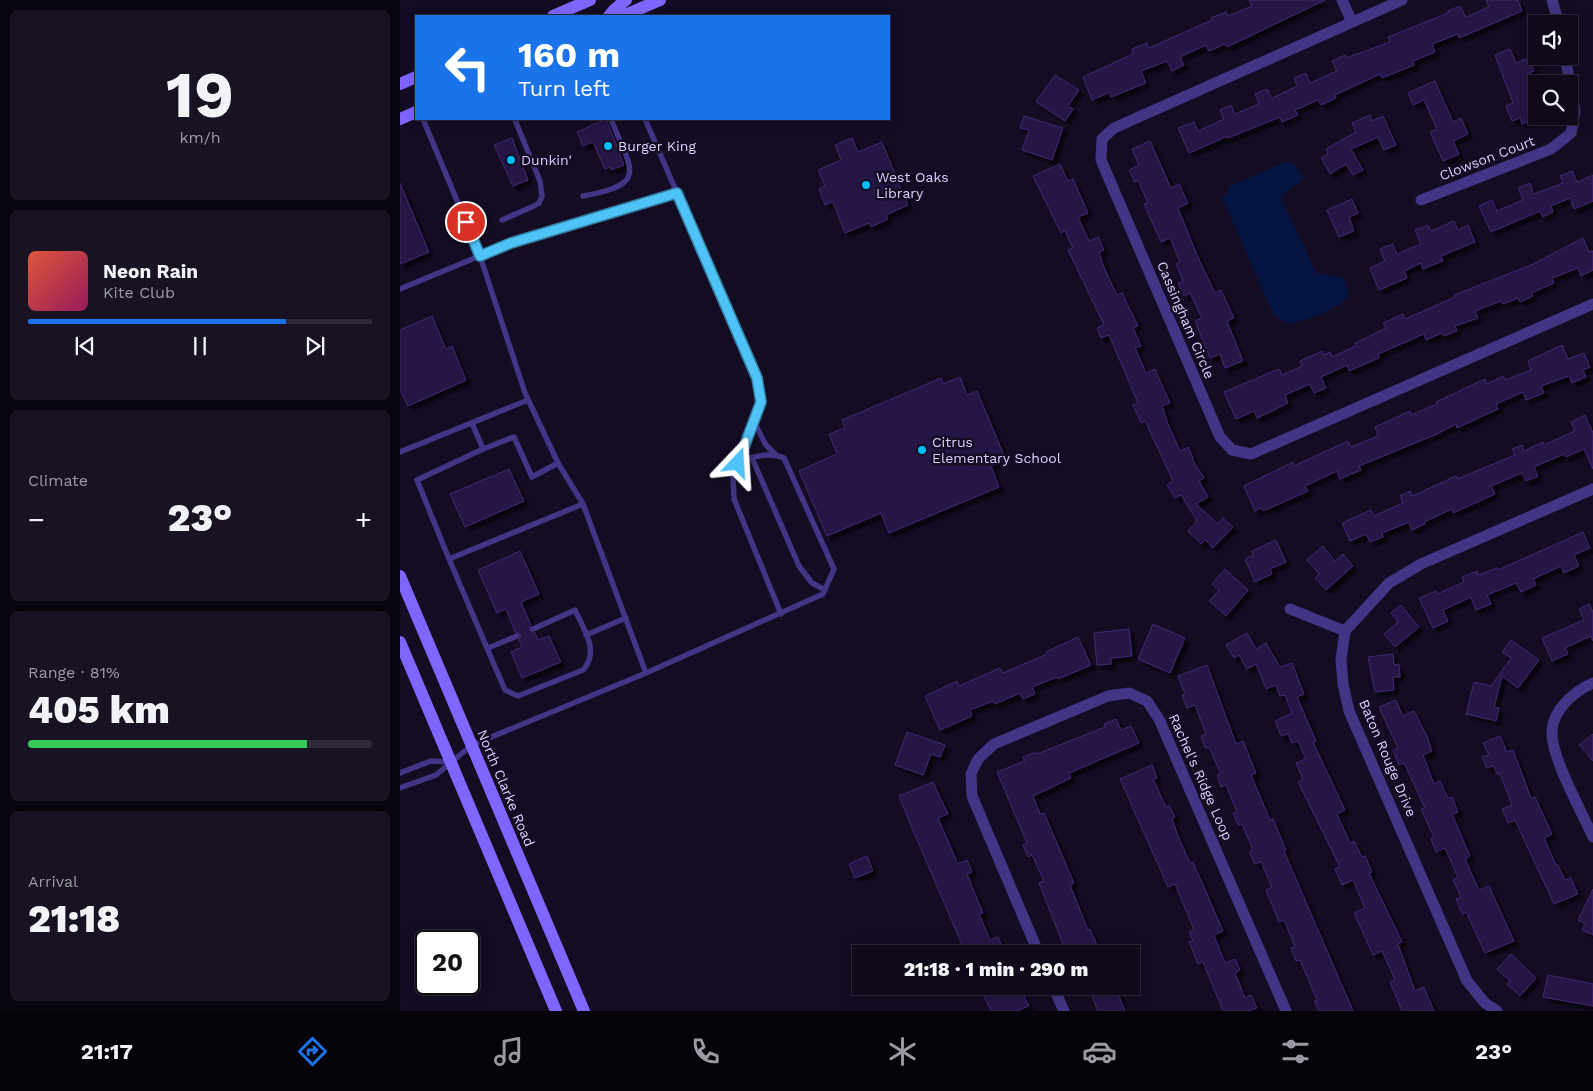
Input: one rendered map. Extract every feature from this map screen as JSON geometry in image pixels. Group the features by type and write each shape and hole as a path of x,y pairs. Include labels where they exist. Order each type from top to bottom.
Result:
{"street":[{"path":"555,15 588,0"},
{"path":"611,15 626,0"},
{"path":"626,15 660,0"},
{"path":"1342,0 1352,22"},
{"name":"Cassingham Circle","path":"1402,0 1114,128 1102,139 1101,160 1220,437 1232,450 1250,454 1593,304"},
{"path":"1552,0 1556,15"},
{"name":"Clowson Court","path":"1421,200 1551,149 1571,133 1575,111 1567,65"},
{"path":"400,84 415,77"},
{"path":"400,119 415,112"},
{"path":"1290,609 1345,632 1389,583 1421,564 1593,488"},
{"name":"North Clarke Road","path":"400,576 584,1011"},
{"name":"Baton Rouge Drive","path":"1345,632 1341,660 1343,684 1350,711 1467,981 1485,1003 1498,1011"},
{"path":"400,642 556,1011"},
{"path":"1593,682 1579,689 1559,710 1552,729 1555,751 1593,838"},
{"name":"Rachel's Ridge Loop","path":"1035,945 972,796 971,774 978,759 994,744 1108,696 1129,694 1147,701 1159,718 1286,1011"},
{"path":"1057,995 1064,1011"}],"lane":[{"path":"423,120 480,256 528,400 558,463 583,504 646,672"},
{"path":"502,220 534,206 539,203 542,196 540,181 515,120"},
{"path":"583,196 615,188 624,184 628,178 630,165 611,120"},
{"path":"645,120 757,378 761,402 732,478 734,499 781,614"},
{"path":"400,289 511,243 677,193"},
{"path":"400,452 528,400"},
{"path":"400,788 436,775 472,745 781,614 823,594 834,569 784,458 775,454 766,445 754,422"},
{"path":"472,423 483,449"},
{"path":"533,629 575,610 592,646 590,662 583,670 518,696 505,690 417,480 483,449 514,438 532,477 558,463"},
{"path":"738,463 752,458 775,454"},
{"path":"752,458 799,566 812,583 825,590"},
{"path":"450,559 583,504"},
{"path":"586,635 626,618"},
{"path":"488,648 517,636"},
{"path":"400,773 431,761 450,762"}],"shaded area":[{"path":"1285,162 1293,163 1304,177 1281,198 1316,273 1344,278 1349,295 1337,306 1329,310 1288,324 1274,316 1223,199 1230,186"}],"building":[{"path":"1249,0 1325,0 1227,47 1225,44 1209,51 1206,45 1180,57 1184,65 1172,71 1167,61 1141,71 1146,83 1111,97 1110,92 1092,100 1083,77 1133,54 1132,49 1147,43 1149,48 1212,20 1211,18 1226,12 1228,16 1252,6"},
{"path":"1486,0 1518,0 1522,11 1459,38 1458,34 1432,44 1435,52 1413,61 1414,65 1382,78 1380,74 1335,95 1336,98 1321,105 1318,100 1295,110 1298,115 1282,122 1280,117 1189,153 1178,128 1194,122 1198,131 1224,119 1220,110 1231,105 1235,114 1259,104 1255,94 1267,89 1272,98 1297,86 1294,78 1306,73 1310,83 1337,71 1332,61 1345,55 1346,58 1390,42 1388,37 1448,13 1448,11 1460,6 1466,17 1489,7"},
{"path":"1510,49 1516,63 1528,58 1528,65 1532,65 1534,71 1530,72 1531,75 1528,75 1528,121 1522,124 1520,118 1512,121 1506,106 1513,103 1495,55"},
{"path":"1055,75 1079,90 1068,106 1073,109 1065,121 1036,102"},
{"path":"1435,81 1453,122 1461,118 1468,134 1453,141 1459,154 1443,161 1430,132 1437,129 1424,100 1413,105 1408,93"},
{"path":"1370,115 1372,121 1383,116 1396,145 1384,150 1378,137 1351,149 1363,170 1353,175 1346,164 1330,174 1321,158 1328,154 1326,149 1356,132 1352,123"},
{"path":"1024,116 1063,128 1052,160 1022,150 1029,130 1020,128"},
{"path":"606,120 624,165 611,170 610,167 605,169 593,142 583,146 577,132"},
{"path":"512,138 528,180 513,186 494,145"},
{"path":"852,138 858,152 882,142 908,205 886,215 888,219 871,227 869,223 845,233 833,202 825,205 819,189 825,186 818,170 841,160 835,145"},
{"path":"1150,141 1171,188 1179,184 1188,203 1178,208 1197,255 1215,293 1221,290 1234,318 1227,321 1243,361 1225,368 1220,354 1210,358 1195,321 1202,318 1190,293 1184,296 1178,283 1183,281 1176,264 1180,262 1170,238 1161,242 1144,204 1148,203 1138,180 1135,182 1129,170 1139,165 1132,149"},
{"path":"1060,164 1068,181 1073,179 1088,213 1078,217 1089,241 1098,237 1104,250 1099,252 1105,270 1117,295 1122,293 1138,326 1133,328 1141,346 1135,348 1146,373 1155,369 1170,403 1162,406 1180,451 1188,447 1192,459 1204,478 1199,481 1208,497 1196,504 1218,524 1223,518 1233,527 1213,548 1205,540 1201,544 1188,531 1197,521 1181,495 1175,498 1167,485 1173,481 1145,421 1141,423 1133,405 1138,403 1109,335 1101,338 1097,328 1104,325 1068,250 1073,248 1065,231 1061,233 1033,176"},
{"path":"1572,171 1577,182 1593,175 1593,201 1574,209 1570,198 1551,206 1553,212 1543,217 1540,211 1491,232 1479,206 1492,200 1497,211 1523,200 1518,188 1530,183 1534,194 1563,183 1560,176"},
{"path":"400,183 429,252 400,264"},
{"path":"1352,199 1358,213 1349,217 1354,231 1339,237 1327,210"},
{"path":"1454,221 1458,230 1468,225 1475,242 1441,256 1443,261 1423,269 1421,263 1404,271 1407,278 1379,290 1370,268 1385,261 1380,249 1393,244 1397,254 1421,244 1415,230 1428,225 1431,231"},
{"path":"1583,238 1589,252 1593,251 1593,270 1581,276 1578,268 1552,278 1554,283 1531,293 1533,296 1520,302 1518,298 1503,304 1501,301 1475,311 1478,318 1455,326 1457,331 1444,336 1442,333 1426,340 1424,334 1378,354 1379,358 1349,371 1347,365 1321,377 1326,388 1314,393 1310,384 1285,395 1288,403 1268,413 1257,418 1254,411 1236,419 1224,392 1279,369 1282,375 1302,366 1300,361 1322,351 1324,355 1330,352 1332,357 1356,346 1355,343 1386,328 1383,323 1403,314 1405,319 1455,297 1454,295 1531,265"},
{"path":"432,316 446,349 452,346 466,380 408,406 400,390 400,330"},
{"path":"1562,345 1568,359 1584,353 1590,367 1583,370 1586,377 1572,383 1569,376 1541,386 1544,393 1526,400 1523,392 1496,404 1498,409 1457,428 1456,424 1437,434 1359,466 1361,470 1340,479 1337,471 1305,486 1308,491 1263,511 1261,508 1255,511 1244,486 1293,462 1294,466 1348,441 1351,447 1378,436 1375,427 1410,411 1411,415 1437,404 1436,402 1485,379 1487,384 1503,376 1505,380 1531,370 1528,361"},
{"path":"960,377 967,395 977,391 1006,460 991,466 999,487 889,533 881,513 827,536 799,471 837,454 829,434 845,428 842,420 941,378 943,384"},
{"path":"1585,415 1593,433 1593,469 1584,449 1566,457 1564,454 1534,467 1538,476 1526,481 1522,473 1491,486 1495,494 1453,513 1452,509 1424,522 1425,524 1412,530 1409,522 1382,533 1383,537 1370,542 1366,534 1350,541 1342,523 1371,510 1374,516 1403,503 1400,496 1410,491 1412,496 1456,476 1457,479 1515,455 1512,449 1522,445 1524,451 1543,442 1544,445 1575,431 1571,422"},
{"path":"509,469 524,501 465,527 450,494"},
{"path":"1583,532 1590,548 1574,555 1579,566 1564,573 1561,566 1533,579 1536,585 1521,592 1516,583 1487,595 1491,604 1476,610 1471,597 1443,610 1448,621 1433,628 1419,598 1436,591 1437,594 1464,582 1462,577 1477,571 1478,575 1497,568 1498,570"},
{"path":"1276,540 1286,562 1270,569 1272,574 1255,582 1245,559 1253,555 1252,551"},
{"path":"1323,546 1335,561 1343,554 1353,566 1326,590 1315,578 1319,574 1307,560"},
{"path":"520,551 539,594 521,602 531,625 529,630 535,633 538,640 549,636 561,662 522,678 511,652 522,647 519,640 521,635 515,632 506,609 497,613 478,570"},
{"path":"1225,569 1248,590 1226,616 1209,601 1219,590 1212,584"},
{"path":"1589,604 1593,612 1593,641 1591,636 1565,648 1568,654 1552,661 1542,638 1584,620 1579,609"},
{"path":"1401,605 1419,627 1395,647 1384,634 1398,622 1391,613"},
{"path":"1153,624 1185,638 1170,673 1138,659"},
{"path":"1129,629 1132,656 1111,658 1111,664 1097,665 1094,633"},
{"path":"1247,633 1256,649 1266,643 1280,667 1292,663 1304,694 1297,697 1316,741 1313,742 1345,810 1337,814 1350,843 1354,841 1362,857 1365,856 1372,872 1369,873 1402,942 1398,944 1415,991 1424,987 1434,1011 1402,1011 1390,982 1395,980 1382,951 1373,955 1354,913 1365,908 1353,880 1342,885 1335,869 1340,867 1298,782 1303,779 1296,763 1306,759 1298,741 1292,743 1288,734 1281,736 1275,721 1292,713 1285,695 1280,696 1276,685 1266,689 1256,664 1247,669 1239,655 1234,658 1226,645"},
{"path":"1078,637 1091,665 1058,679 1057,677 1032,687 1035,694 1023,699 1020,693 995,704 993,701 970,710 972,716 940,730 925,696 957,681 959,686 1000,668 1003,673 1047,654 1046,652"},
{"path":"1511,640 1539,660 1518,688 1502,676 1494,707 1499,708 1496,721 1466,714 1474,682 1491,686 1511,658 1502,652"},
{"path":"1393,654 1394,665 1399,664 1400,677 1393,677 1394,690 1375,692 1368,657"},
{"path":"1207,665 1236,744 1243,741 1256,773 1251,775 1270,820 1273,819 1286,850 1284,851 1353,1011 1319,1011 1314,1001 1317,1000 1300,960 1296,961 1291,948 1295,947 1284,920 1279,922 1266,890 1272,887 1261,862 1255,864 1249,852 1253,850 1242,824 1238,825 1233,813 1237,812 1226,785 1221,787 1217,775 1221,774 1209,747 1205,748 1201,736 1206,734 1195,705 1187,708 1182,695 1185,694 1178,676"},
{"path":"1396,700 1403,716 1414,711 1427,736 1432,751 1423,755 1434,784 1440,781 1448,798 1452,797 1458,812 1452,814 1470,856 1465,859 1479,890 1489,886 1514,941 1485,953 1466,912 1462,914 1456,899 1461,897 1453,880 1458,877 1445,848 1436,852 1431,839 1434,837 1421,809 1425,808 1404,763 1399,765 1393,750 1398,748 1379,707"},
{"path":"1116,719 1121,730 1131,726 1139,743 1069,773 1071,778 1033,796 1040,814 1044,813 1074,883 1070,885 1088,930 1090,929 1097,945 1063,945 1039,883 1044,881 1032,855 1028,857 1023,845 1027,843 997,772 1025,761 1023,757 1036,752 1037,754 1105,727 1104,724"},
{"path":"907,732 945,745 940,757 931,754 923,775 895,765"},
{"path":"1593,734 1593,761 1579,745"},
{"path":"1500,736 1507,752 1513,750 1531,798 1535,797 1552,834 1544,838 1556,865 1558,865 1565,880 1571,878 1578,894 1554,904 1515,820 1508,823 1502,809 1512,805 1500,774 1498,775 1493,766 1487,768 1482,757 1489,755 1483,743"},
{"path":"1152,765 1157,778 1153,779 1166,807 1169,805 1175,817 1172,819 1178,836 1190,863 1193,862 1223,931 1214,935 1225,963 1235,959 1240,970 1235,973 1245,998 1251,995 1257,1008 1248,1011 1223,1011 1203,962 1198,964 1189,942 1193,941 1189,932 1194,930 1175,884 1168,887 1120,779"},
{"path":"933,782 948,814 938,818 958,864 967,860 972,872 967,874 983,913 979,914 990,940 998,937 1002,945 962,945 899,796"},
{"path":"867,856 873,871 855,878 849,864"},
{"path":"1593,889 1593,935 1582,930 1585,924 1578,920"},
{"path":"1511,954 1536,978 1520,996 1507,984 1510,981 1497,969"},
{"path":"1548,975 1593,984 1593,1006 1543,997"},
{"path":"983,995 1024,995 1029,1006 1016,1011 991,1011"},
{"path":"1092,995 1119,995 1125,1011 1098,1011"}],"place":[{"name":"Burger King","path":"608,146"},
{"name":"Dunkin'","path":"511,160"},
{"name":"West Oaks Library","path":"866,185"},
{"name":"Citrus Elementary School","path":"922,450"}],"route":[{"path":"466,222 480,256 511,243 590,221 677,193 757,378 761,402 738,463"}]}
